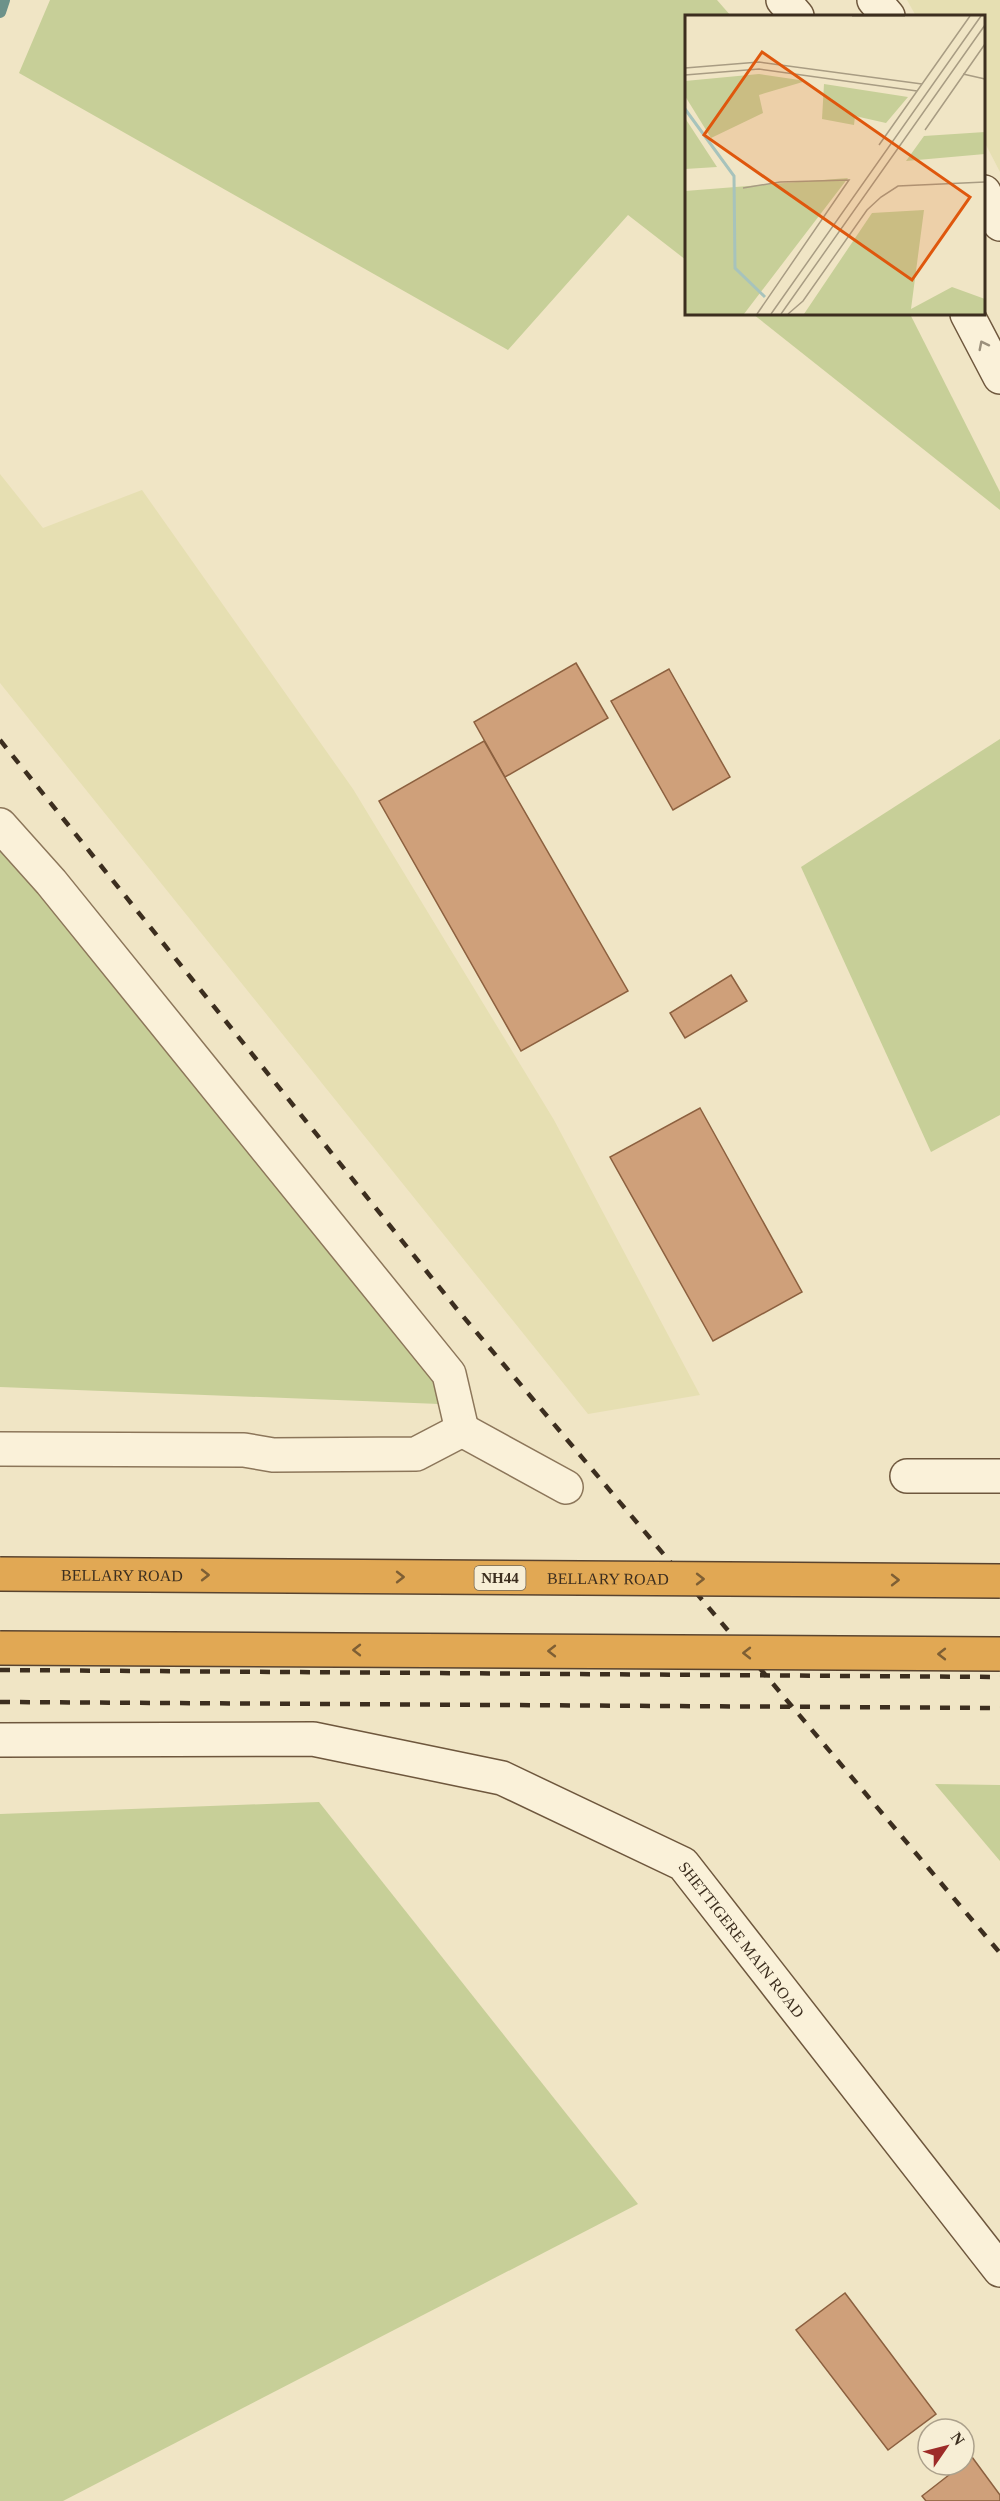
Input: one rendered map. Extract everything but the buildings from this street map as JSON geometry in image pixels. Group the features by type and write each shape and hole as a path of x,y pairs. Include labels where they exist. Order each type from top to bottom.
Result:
{"highway":[{"name":"BELLARY ROAD","path":"0,1574 1000,1581"},
{"path":"0,1648 1000,1654"}],"street":[{"path":"783,0 795,15"},
{"path":"874,0 887,15"},
{"path":"985,194 1000,224"},
{"path":"968,315 1000,377"},
{"path":"0,825 51,882 449,1374 462,1430 566,1487"},
{"path":"0,1449 244,1450 273,1455 416,1454 462,1430"},
{"path":"907,1476 1000,1476"},
{"name":"SHETTIGERE MAIN ROAD","path":"0,1740 313,1739 502,1778 683,1864 1000,2270"}],"shaded area":[{"path":"907,0 1000,0 1000,172 985,143 985,15 915,15"},
{"path":"0,474 43,528 142,490 353,789 554,1120 700,1395 588,1414 0,683"}],"green space":[{"path":"50,0 717,0 730,15 685,15 685,259 628,215 508,350 19,73"},
{"path":"754,315 911,315 1000,492 1000,510"},
{"path":"1000,739 1000,1115 931,1152 801,867"},
{"path":"0,844 465,1405 0,1387"},
{"path":"935,1784 1000,1785 1000,1861"},
{"path":"319,1802 638,2204 63,2501 0,2501 0,1814"}],"waterway":[{"path":"0,12 4,0"}],"railway":[{"path":"0,740 456,1308 1000,1953"},
{"path":"0,1670 1000,1677"},
{"path":"0,1702 1000,1708"}]}
